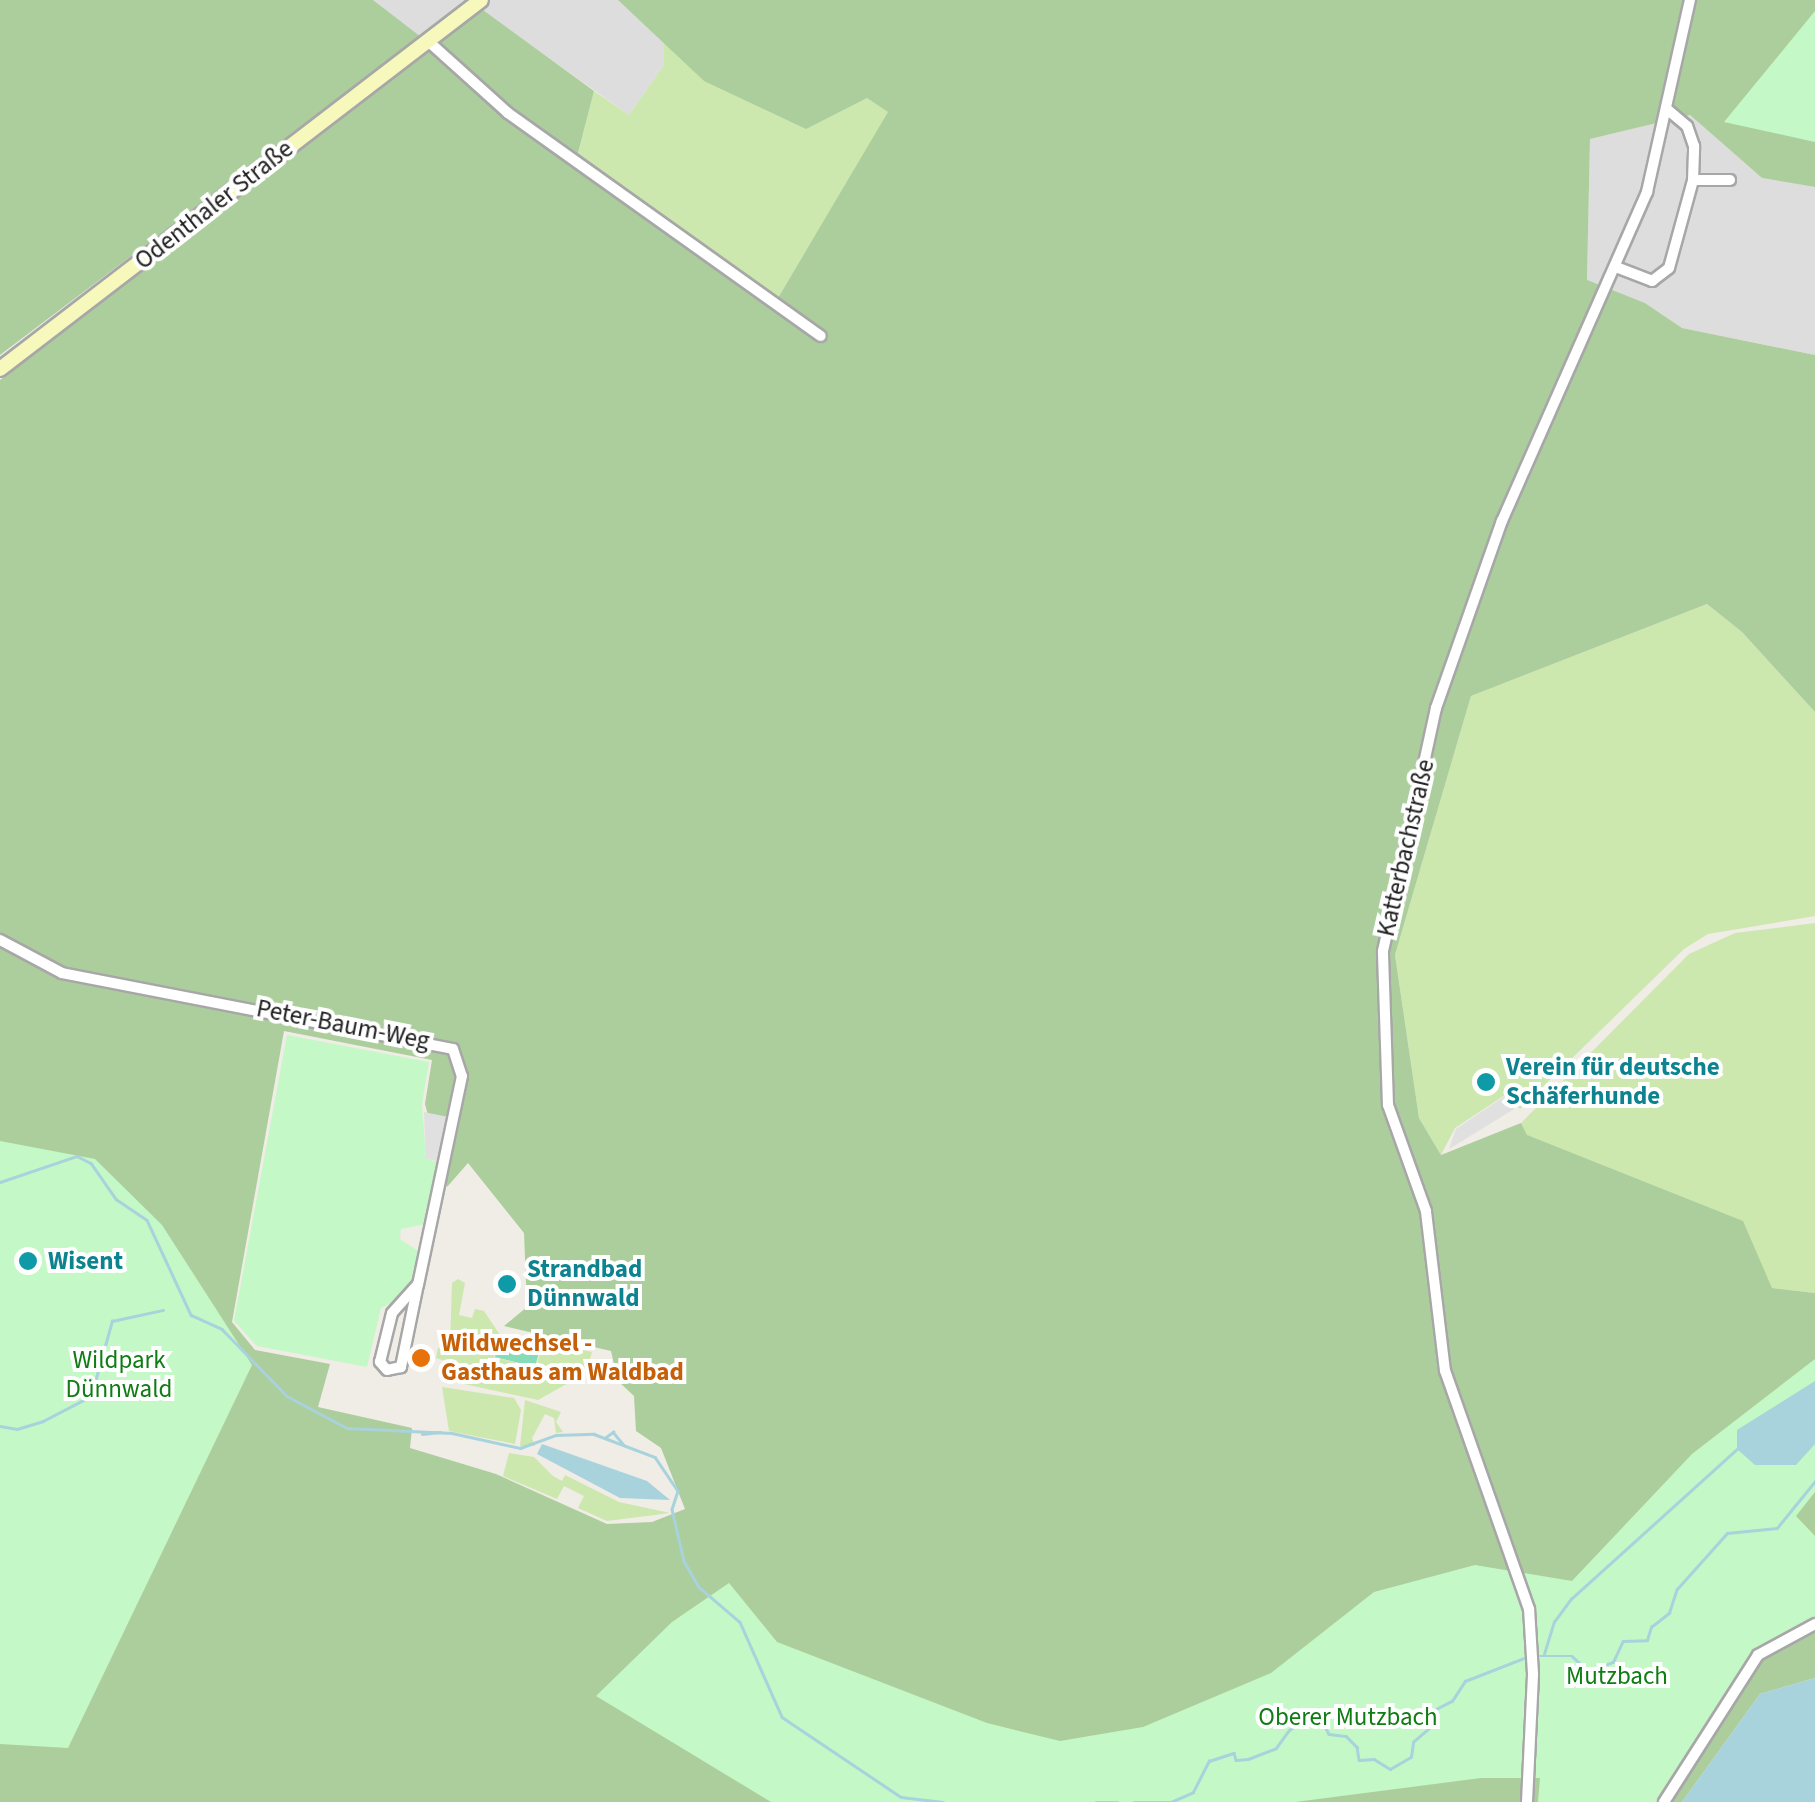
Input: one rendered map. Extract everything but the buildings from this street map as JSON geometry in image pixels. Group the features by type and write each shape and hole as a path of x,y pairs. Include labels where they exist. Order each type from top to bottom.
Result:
{"main road":[{"name":"Odenthaler Straße","path":"0,369 481,0"}],"street":[{"name":"Katterbachstraße","path":"1527,1802 1532,1643 1518,1573 1477,1476 1445,1371 1426,1211 1388,1105 1383,951 1442,691 1502,521 1647,192 1690,0"},
{"path":"428,41 508,112 821,336"},
{"path":"1616,267 1652,281 1666,274 1693,180 1693,138 1668,110"},
{"path":"1693,180 1730,180"},
{"name":"Peter-Baum-Weg","path":"0,940 62,972 453,1049 462,1076 401,1366 387,1370 380,1362 392,1312 418,1284"},
{"path":"1664,1802 1758,1655 1815,1624"}],"shaded area":[{"path":"373,0 618,0 664,40 664,65 629,115 483,11 434,49"},
{"path":"1690,115 1762,178 1815,187 1815,355 1682,328 1645,303 1587,281 1590,139"},
{"path":"1505,1096 1514,1109 1449,1149 1456,1129"},
{"path":"424,1112 448,1117 438,1161 426,1159"}],"green space":[{"path":"0,0 373,0 421,37 0,355"},
{"name":"Oberer Mutzbach","path":"618,0 1815,0 1815,187 1762,178 1690,115 1590,139 1587,280 1645,303 1682,328 1815,355 1815,712 1742,632 1707,604 1471,696 1395,955 1419,1118 1441,1155 1521,1123 1527,1135 1743,1221 1772,1288 1815,1293 1815,1678 1760,1694 1682,1802 0,1802 0,380 483,10 594,91 578,153 778,298 888,112 867,98 806,129 704,81","holes":["284,1031 432,1060 425,1104 447,1187 468,1163 524,1233 527,1307 504,1326 611,1351 618,1381 634,1396 636,1431 661,1448 685,1509 652,1522 607,1524 496,1474 410,1448 412,1428 318,1407 330,1364 255,1350 232,1322"]},
{"path":"1815,11 1815,142 1724,122"},
{"path":"664,40 704,81 867,98 889,112 778,298 578,153 594,91 629,115 664,65"},
{"path":"1707,604 1742,632 1815,712 1815,916 1708,934 1684,949 1520,1109 1505,1095 1455,1128 1441,1155 1419,1118 1395,955 1471,696"},
{"path":"1815,923 1815,1293 1772,1288 1526,1135 1521,1123 1689,954 1735,933"},
{"path":"287,1035 429,1062 422,1104 426,1159 438,1162 425,1224 401,1229 400,1239 418,1251 412,1282 405,1296 381,1308 367,1367 257,1346 234,1321"},
{"name":"Wildpark Dünnwald","path":"0,1141 95,1159 162,1225 252,1365 68,1748 0,1744"},
{"path":"458,1279 465,1283 459,1315 472,1318 475,1309 484,1311 500,1335 494,1357 536,1368 543,1341 592,1352 586,1373 538,1400 441,1379 445,1361 436,1358 438,1348 450,1345 452,1283"},
{"path":"500,1335 541,1345 535,1367 495,1357"},
{"name":"Oberer Mutzbach","path":"1815,1359 1815,1492 1796,1516 1815,1536 1815,1620 1757,1648 1661,1802 1538,1802 1540,1778 1481,1778 1295,1802 771,1802 596,1696 672,1622 729,1583 777,1642 987,1723 1060,1741 1143,1727 1271,1673 1374,1592 1475,1565 1572,1581 1692,1454"},
{"path":"442,1387 514,1398 521,1410 515,1444 449,1431"},
{"path":"525,1400 561,1412 556,1422 563,1432 556,1433 554,1418 545,1414 532,1438 535,1446 520,1446"},
{"path":"509,1453 534,1457 562,1481 565,1475 619,1502 670,1513 607,1521 578,1508 584,1496 564,1486 557,1499 503,1476"}],"water":[{"path":"1815,1381 1815,1444 1796,1465 1755,1465 1737,1449 1737,1430"},
{"path":"542,1444 647,1481 670,1500 620,1498 537,1454"},
{"path":"1815,1678 1815,1802 1682,1802 1760,1694"}],"waterway":[{"name":"Mutzbach","path":"0,1182 77,1156 91,1163 116,1199 147,1220 191,1315 222,1329 287,1396 347,1428 452,1433 520,1448 556,1435 594,1434 655,1457 678,1491 672,1509 684,1561 699,1587 740,1622 782,1717 901,1797 943,1802"},
{"path":"0,1426 17,1429 43,1421 91,1396 112,1321 163,1310"},
{"name":"Mutzbach","path":"422,1434 440,1432"},
{"name":"Mutzbach","path":"606,1437 613,1432 623,1444"},
{"path":"1544,1654 1554,1622 1571,1599 1737,1449"},
{"name":"Mutzbach","path":"1535,1656 1572,1656 1588,1671 1613,1662 1623,1641 1647,1640 1651,1627 1669,1613 1677,1589 1727,1533 1777,1528 1815,1481"},
{"name":"Mutzbach","path":"1134,1802 1171,1802 1193,1792 1209,1761 1234,1753 1236,1760 1248,1759 1276,1748 1289,1730 1319,1713 1329,1734 1346,1736 1357,1747 1359,1760 1374,1759 1390,1769 1411,1757 1413,1742 1429,1728 1434,1710 1452,1701 1465,1681 1527,1657"},
{"name":"Mutzbach","path":"1096,1802 1118,1802"}],"place":[{"name":"Verein für deutsche Schäferhunde","path":"1486,1082"},
{"name":"Wisent","path":"28,1261"},
{"name":"Strandbad Dünnwald","path":"507,1284"},
{"name":"Wildwechsel - Gasthaus am Waldbad","path":"421,1358"}]}
